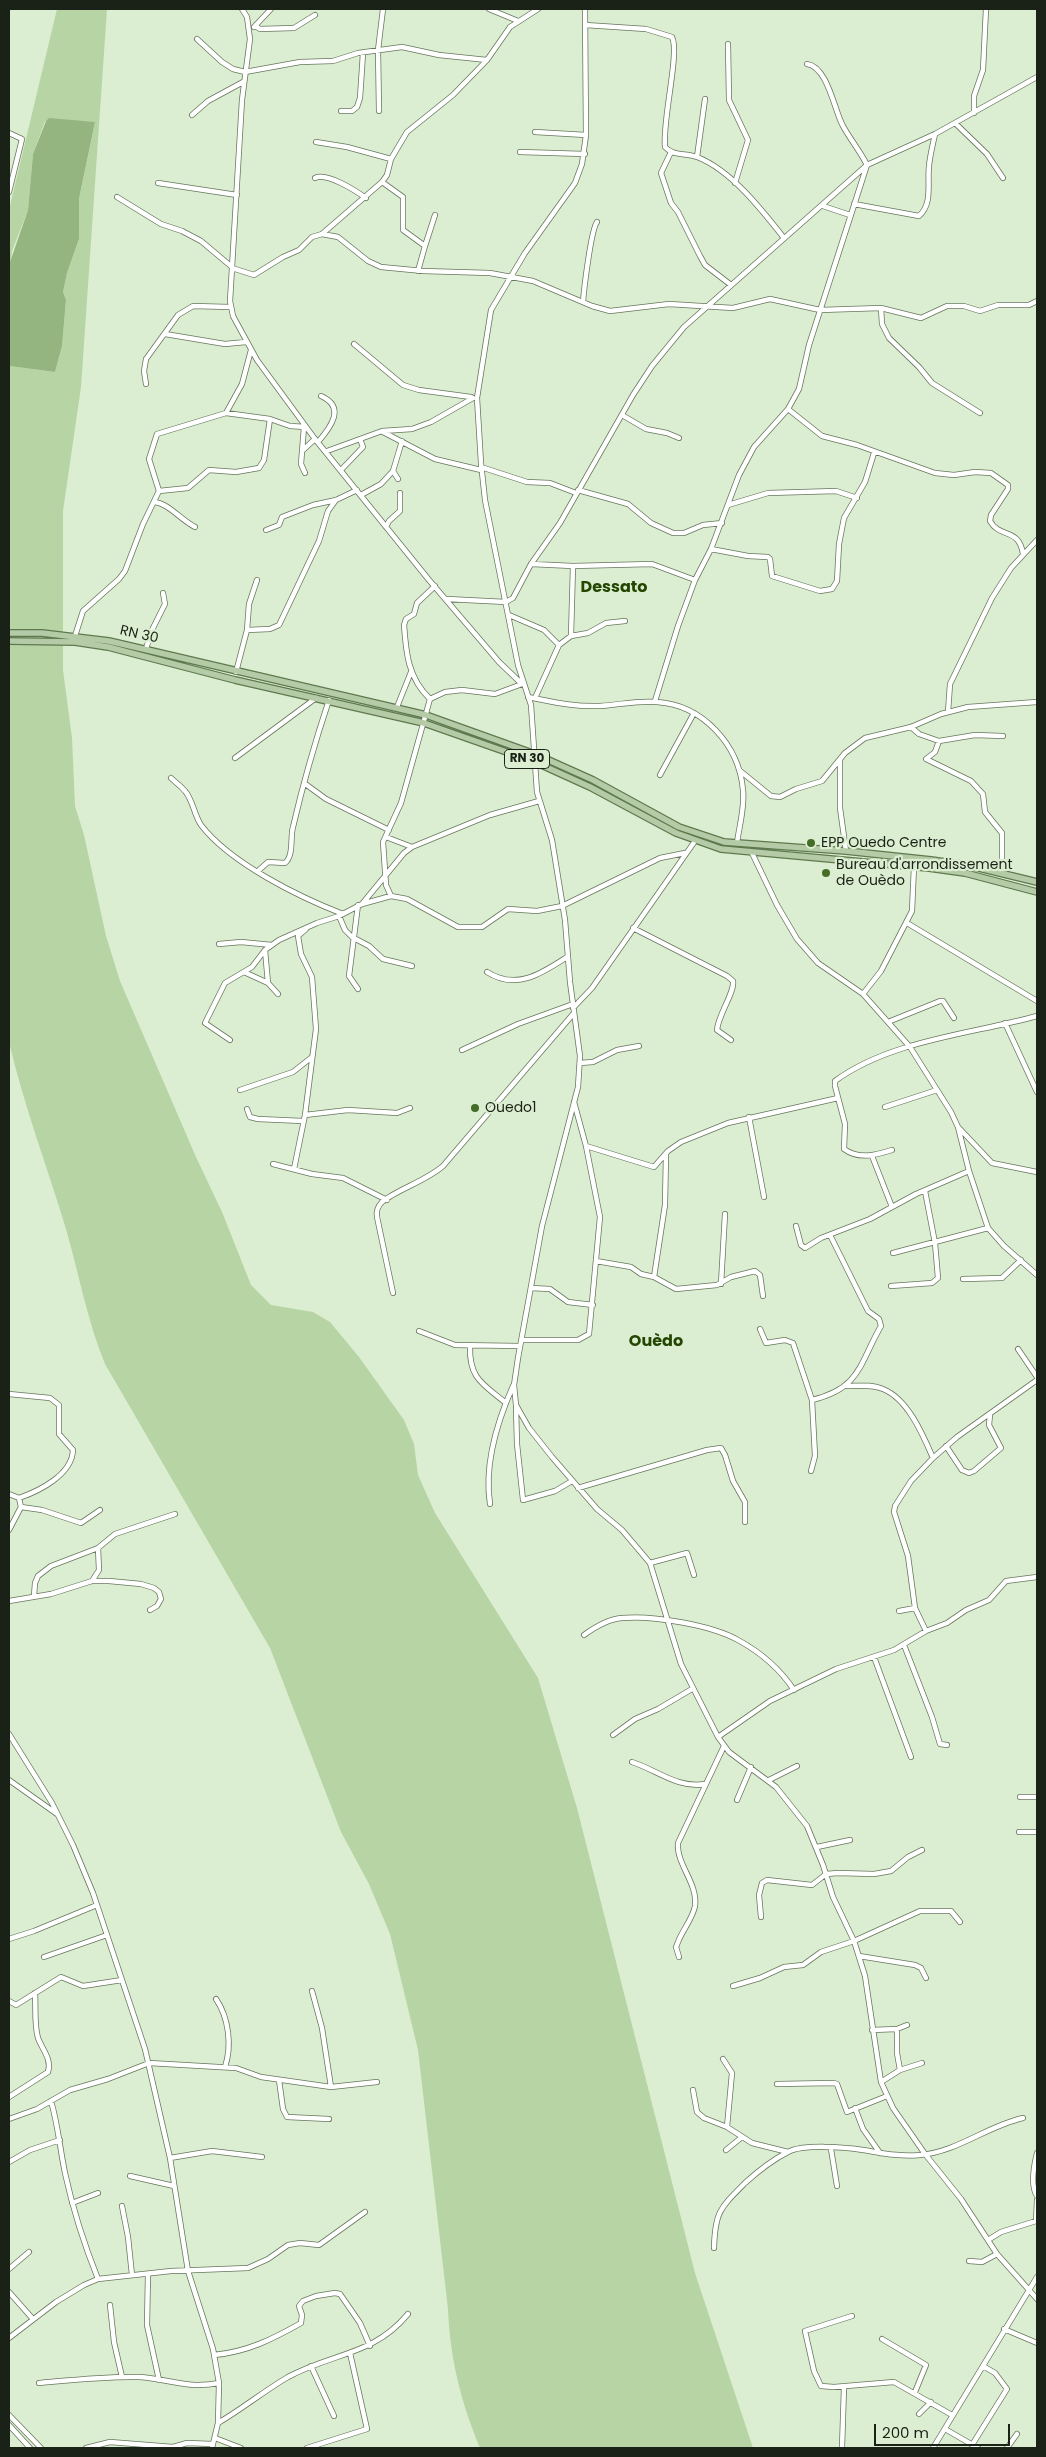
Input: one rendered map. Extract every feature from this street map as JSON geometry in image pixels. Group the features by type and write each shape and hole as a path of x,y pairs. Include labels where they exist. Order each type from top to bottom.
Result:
{"main road":[{"name":"RN 30","path":"9,633 75,636 146,649 236,672 426,715 535,754 593,780 679,827 698,835 737,843 846,851 931,860 1002,873 1037,882"},
{"name":"RN 30","path":"9,641 75,642 108,647 424,723 535,762 590,787 676,834 721,850 914,866 965,873 1037,892"}],"street":[{"path":"242,9 247,17 250,31 243,82 230,307 246,342 305,427 327,451 386,527 498,662 522,684"},
{"path":"250,31 271,9"},
{"path":"380,111 378,50 383,9"},
{"path":"489,9 518,21"},
{"path":"117,197 161,224 182,231 201,241 232,267 254,275 283,256 299,250 312,237 322,234 366,198 387,175 391,159 407,132 442,105 487,60 501,39 518,21 538,9"},
{"path":"572,1481 555,1491 526,1501 523,1500 517,1444 514,1385 544,1217 573,1101 580,1063 562,906 552,840 539,801 533,719 528,697 522,684 492,535 481,469 475,398 491,310 510,276 575,183 585,154 585,9"},
{"path":"974,113 974,96 983,70 986,9"},
{"path":"255,26 260,29 294,28 315,15"},
{"path":"585,26 646,29 673,38 674,55 667,100 665,147 671,152 697,157 735,182 784,238"},
{"path":"197,39 222,62 233,69 245,72 300,62 333,61 378,50 410,48 439,55 487,60"},
{"path":"728,44 729,100 748,140 735,182"},
{"path":"341,111 352,111 359,104 363,53"},
{"path":"807,64 816,68 829,88 842,125 867,166"},
{"path":"447,599 506,602 513,598 531,564 560,523 577,491 652,366 684,327 706,307 867,166 935,134 1037,77"},
{"path":"192,115 208,101 243,82"},
{"path":"697,157 705,99"},
{"path":"955,123 987,154 1003,178"},
{"path":"535,132 586,135"},
{"path":"9,133 22,139 9,192"},
{"path":"854,204 913,216 919,216 923,213 928,199 929,164 935,134"},
{"path":"316,142 348,147 391,159"},
{"path":"520,152 585,154"},
{"path":"671,152 661,173 671,203 678,212 706,264 731,285"},
{"path":"655,701 678,626 696,580 722,523 739,475 754,447 788,409 799,389 820,310 867,166"},
{"path":"316,178 322,175 330,178 366,198"},
{"path":"382,182 403,197 403,230 425,246"},
{"path":"158,183 237,194"},
{"path":"823,206 850,215"},
{"path":"418,271 436,215"},
{"path":"583,302 585,273 591,250 593,231 597,222"},
{"path":"322,234 338,237 368,261 381,266 418,271 490,273 510,276 543,284 583,302 610,310 669,304 733,308 770,299 820,310 881,308 924,318 947,306 964,306 980,311 998,305 1029,304 1037,301"},
{"path":"146,384 144,371 146,360 165,334 170,323 188,308 230,307"},
{"path":"881,308 882,324 889,338 919,367 932,383 980,414"},
{"path":"165,334 225,344 246,342"},
{"path":"354,344 403,386 475,398"},
{"path":"226,413 242,384 251,350"},
{"path":"303,450 332,426 334,408 332,402 321,396"},
{"path":"327,451 382,431 412,428 426,424 475,398"},
{"path":"788,409 822,436 857,445 874,453 935,472 954,474 984,472 1002,479 1008,484 1008,489 991,515 990,521 994,527 1017,538 1022,545 1023,554"},
{"path":"75,636 83,611 119,579 125,570 143,524 159,491 149,459 157,434 226,413 237,413 270,419 290,426 305,427"},
{"path":"622,415 646,429 667,433 679,438"},
{"path":"159,491 188,488 209,470 236,472 259,468 264,460 270,419"},
{"path":"305,427 301,464 305,473"},
{"path":"382,431 435,459 481,469 526,482 550,483 628,504 651,523 673,533 684,533 702,525 722,523"},
{"path":"341,470 363,447 360,439"},
{"path":"361,495 382,484 393,471 402,441"},
{"path":"711,549 748,556 768,557 772,576 812,589 826,591 837,584 837,559 843,524 865,482 874,453"},
{"path":"393,471 398,479"},
{"path":"266,530 278,525 282,517 313,505 336,500 357,490"},
{"path":"728,505 768,493 836,491 857,498"},
{"path":"386,527 389,521 400,511 400,494"},
{"path":"247,630 270,630 279,625 319,541 328,511 336,500"},
{"path":"154,502 166,505 182,521 196,527"},
{"path":"948,712 948,692 955,672 992,598 1011,568 1037,540"},
{"path":"531,564 573,566 652,564 696,580"},
{"path":"571,636 573,566"},
{"path":"236,672 257,580"},
{"path":"430,699 417,684 411,672 406,653 406,619 414,614 417,603 435,586"},
{"path":"146,649 151,632 165,604 163,593"},
{"path":"509,615 544,630 559,645"},
{"path":"535,698 559,645 571,636 588,633 606,623 625,621"},
{"path":"397,707 411,672"},
{"path":"430,699 445,692 462,690 495,694 522,684"},
{"path":"528,697 566,706 655,701 694,713 712,726 727,743 739,770 744,797 737,843"},
{"path":"235,758 316,698"},
{"path":"391,896 386,886 386,864 382,849 401,803 430,699"},
{"path":"258,871 268,862 281,864 288,861 291,832 329,700"},
{"path":"739,770 771,796 776,797 822,781 854,744 865,738 911,727 948,712 980,705 1037,702"},
{"path":"660,775 694,713"},
{"path":"911,727 916,732 939,741 975,735 1004,736"},
{"path":"939,741 935,752 926,759 971,782 983,794 985,812 1002,833 1002,873"},
{"path":"840,761 840,808 846,851"},
{"path":"171,778 185,791 202,826 216,841 258,871 341,915"},
{"path":"304,783 326,799 389,830"},
{"path":"358,989 349,976 352,937 360,904 412,847 475,820 539,801"},
{"path":"386,837 412,847"},
{"path":"393,1293 377,1216 378,1208 387,1200 422,1182 443,1166 573,1008 592,988 695,841"},
{"path":"230,1040 208,1026 206,1020 225,983 252,967 265,950 272,945 292,934 341,915 360,904 391,896 407,899 453,925 469,928 489,924 508,909 537,911 562,906 660,858 685,853"},
{"path":"752,853 777,905 797,939 818,963 863,994 910,1047 958,1128 969,1171 988,1228 1037,1275"},
{"path":"863,994 881,971 912,911 914,866"},
{"path":"341,915 345,930 352,937 369,946 384,959 412,966"},
{"path":"907,923 1037,1001"},
{"path":"298,936 307,928"},
{"path":"633,928 727,976 733,981 733,988 726,1000 717,1030 731,1040"},
{"path":"292,934 298,936"},
{"path":"294,1169 304,1118 316,1029 312,977 301,954 298,936"},
{"path":"219,944 241,942 272,945"},
{"path":"265,950 268,983"},
{"path":"487,972 502,978 526,980 567,957"},
{"path":"244,972 268,983 278,994"},
{"path":"888,1022 940,1001 954,1018"},
{"path":"462,1050 518,1024 573,1008"},
{"path":"892,1150 872,1156 850,1153 844,1149 846,1128 834,1084 844,1075 866,1062 910,1047 962,1032 1037,1016"},
{"path":"1005,1023 1037,1092"},
{"path":"580,1063 593,1062 617,1050 639,1046"},
{"path":"240,1090 293,1072 312,1057"},
{"path":"885,1107 937,1090"},
{"path":"586,1146 654,1167 666,1153 686,1139 749,1117 838,1098"},
{"path":"522,1340 578,1340 587,1338 589,1334 600,1217 586,1146 573,1101"},
{"path":"247,1109 250,1117 258,1119 304,1118 348,1110 396,1113 410,1108"},
{"path":"749,1117 764,1197"},
{"path":"958,1128 992,1163 1037,1172"},
{"path":"654,1277 665,1205 666,1153"},
{"path":"872,1156 892,1208"},
{"path":"273,1164 344,1178 387,1200"},
{"path":"796,1226 803,1248 808,1248 830,1235 870,1219 925,1190 969,1171"},
{"path":"891,1286 936,1282 938,1278 935,1243 925,1190"},
{"path":"720,1284 726,1214"},
{"path":"893,1253 988,1228"},
{"path":"830,1235 868,1311 881,1322 856,1375 847,1386"},
{"path":"963,1279 1002,1278 1021,1260"},
{"path":"596,1261 623,1264 676,1289 720,1284 731,1277 755,1271 760,1275 763,1296"},
{"path":"531,1288 550,1290 568,1302 593,1305"},
{"path":"760,1329 766,1343 785,1340 793,1343 812,1400 815,1456 812,1471"},
{"path":"420,1331 455,1345 520,1346"},
{"path":"470,1346 469,1361 476,1377 506,1403"},
{"path":"926,1631 916,1608 908,1556 894,1512 895,1506 907,1487 946,1446 1037,1379 1018,1350"},
{"path":"490,1504 487,1484 488,1468 506,1403 514,1385"},
{"path":"812,1400 847,1386 872,1386 884,1389 893,1395 916,1424 933,1458"},
{"path":"9,1394 50,1398 59,1405 59,1434 73,1450 72,1456 63,1471 47,1485 19,1498 9,1494"},
{"path":"516,1405 529,1428 572,1481 597,1509 636,1545 650,1563 666,1620 692,1689 724,1746 769,1780 801,1816 817,1847 833,1897 854,1940 859,1956 865,1976 872,2030 882,2082 887,2096 925,2154 961,2199 997,2254 1037,2299"},
{"path":"946,1446 962,1470 969,1473 974,1471 1001,1448 989,1425 990,1415"},
{"path":"578,1488 708,1450 721,1448 726,1455 733,1482 745,1502 745,1522"},
{"path":"9,1530 21,1507 19,1498"},
{"path":"21,1507 42,1510 80,1523 100,1510"},
{"path":"34,1596 35,1583 42,1572 98,1548 115,1534 176,1514"},
{"path":"98,1548 99,1570 107,1581"},
{"path":"650,1563 687,1553 694,1575"},
{"path":"92,1581 99,1570"},
{"path":"718,1737 770,1701 836,1669 904,1645 926,1631 947,1623 966,1610 989,1600 1006,1580 1037,1577"},
{"path":"9,1600 34,1596 92,1581 107,1581 142,1584 154,1588 159,1592 161,1599 157,1606 150,1610"},
{"path":"899,1611 916,1608"},
{"path":"584,1635 601,1624 622,1618 666,1620 693,1626 736,1638 775,1666 794,1690"},
{"path":"904,1645 932,1717 938,1740 940,1744 947,1745"},
{"path":"874,1657 911,1757"},
{"path":"613,1734 635,1719 658,1709 692,1689"},
{"path":"9,1734 74,1845 97,1905 149,2063 170,2158 188,2271 214,2355 220,2383 218,2423 213,2446 187,2443 168,2446 110,2442 86,2448"},
{"path":"679,1957 676,1947 695,1906 692,1886 679,1857 678,1843 704,1784 724,1746"},
{"path":"632,1762 650,1767 674,1782 685,1785 704,1784"},
{"path":"769,1780 798,1766"},
{"path":"737,1800 751,1767"},
{"path":"9,1780 58,1815"},
{"path":"1020,1796 1037,1797"},
{"path":"1019,1832 1037,1832"},
{"path":"817,1847 850,1840"},
{"path":"761,1917 758,1896 762,1883 774,1880 812,1885 826,1874 883,1873 895,1868 908,1857 922,1850"},
{"path":"9,1939 34,1931 97,1905"},
{"path":"733,1986 760,1978 784,1967 803,1965 821,1952 854,1940 920,1911 951,1911 960,1922"},
{"path":"44,1957 107,1935"},
{"path":"859,1956 915,1965 921,1968 926,1978"},
{"path":"9,2001 16,2005 61,1977 83,1986 122,1980"},
{"path":"312,1991 322,2028 332,2087"},
{"path":"9,2098 48,2072 49,2068 48,2060 38,2035 35,1993"},
{"path":"216,1999 222,2008 230,2048 225,2068"},
{"path":"872,2030 897,2029 907,2025"},
{"path":"897,2029 897,2053 900,2070"},
{"path":"724,2059 732,2073 727,2128"},
{"path":"9,2119 51,2101 70,2090 108,2079 149,2063 236,2068 254,2076 332,2087 377,2082"},
{"path":"882,2082 900,2070 922,2063"},
{"path":"279,2080 283,2109 287,2117 329,2119"},
{"path":"777,2084 837,2084 847,2112 887,2096"},
{"path":"693,2090 696,2107 700,2115 752,2143 788,2152 831,2148 861,2149 907,2156 925,2154 954,2147 1000,2125 1023,2118"},
{"path":"51,2101 72,2203 82,2239 98,2279"},
{"path":"854,2108 863,2129 880,2153"},
{"path":"726,2150 742,2137"},
{"path":"9,2162 30,2150 60,2140"},
{"path":"831,2148 837,2186"},
{"path":"170,2158 212,2151 262,2157"},
{"path":"714,2248 717,2216 721,2208 753,2176 788,2152"},
{"path":"1037,2153 1034,2169 1034,2189 1037,2196"},
{"path":"130,2176 174,2186"},
{"path":"72,2203 98,2194"},
{"path":"988,2240 1001,2232 1036,2221 1037,2200"},
{"path":"122,2206 132,2275"},
{"path":"9,2338 32,2318 84,2285 98,2279 132,2275 248,2268 288,2245 300,2243 319,2245 365,2212"},
{"path":"9,2268 29,2252"},
{"path":"969,2261 982,2262 997,2254"},
{"path":"148,2274 147,2326 159,2380"},
{"path":"933,2448 1037,2277"},
{"path":"9,2292 32,2318"},
{"path":"214,2355 242,2351 282,2333 301,2323 299,2306 303,2301 335,2293 340,2294 360,2323 370,2346"},
{"path":"110,2305 116,2351 122,2377"},
{"path":"218,2423 277,2384 311,2366 370,2346 396,2329 408,2314"},
{"path":"852,2316 812,2328 804,2333 818,2381 827,2387 894,2382 915,2392 952,2415"},
{"path":"1004,2329 1037,2343"},
{"path":"882,2339 926,2365 915,2392"},
{"path":"307,2448 367,2429 350,2353"},
{"path":"311,2366 334,2416"},
{"path":"972,2445 1007,2389 995,2373 983,2366"},
{"path":"39,2383 71,2379 122,2377 159,2380 192,2386 220,2383"},
{"path":"842,2448 844,2387"},
{"path":"919,2414 931,2402"},
{"path":"9,2415 41,2448"},
{"path":"9,2426 30,2448"},
{"path":"945,2429 978,2448"},
{"path":"1007,2448 1017,2434"},
{"path":"215,2438 241,2448"}],"shaded area":[{"path":"57,9 107,9 81,387 63,511 63,670 72,738 75,806 84,835 106,936 120,981 196,1157 222,1212 251,1285 271,1305 313,1312 330,1322 359,1357 404,1420 414,1444 418,1475 435,1513 538,1678 577,1808 695,2273 753,2448 480,2448 467,2414 454,2363 418,2050 390,1934 369,1884 341,1832 270,1648 105,1364 88,1314 66,1229 22,1089 9,1042 9,366 55,372 62,346 66,300 63,292 67,273 79,239 79,200 95,122 45,121 33,154 28,210 12,251 9,288 9,210"},
{"path":"49,118 95,122 79,199 79,239 67,273 63,292 66,300 62,346 55,372 9,366 9,265 28,210 33,154 46,121"}],"place":[{"name":"EPP Ouedo Centre","path":"811,843"},
{"name":"Bureau d'arrondissement de Ouèdo","path":"826,873"},
{"name":"Ouedo1","path":"475,1108"}],"district":[{"name":"Dessato","path":"614,588"},
{"name":"Ouèdo","path":"656,1342"}]}
